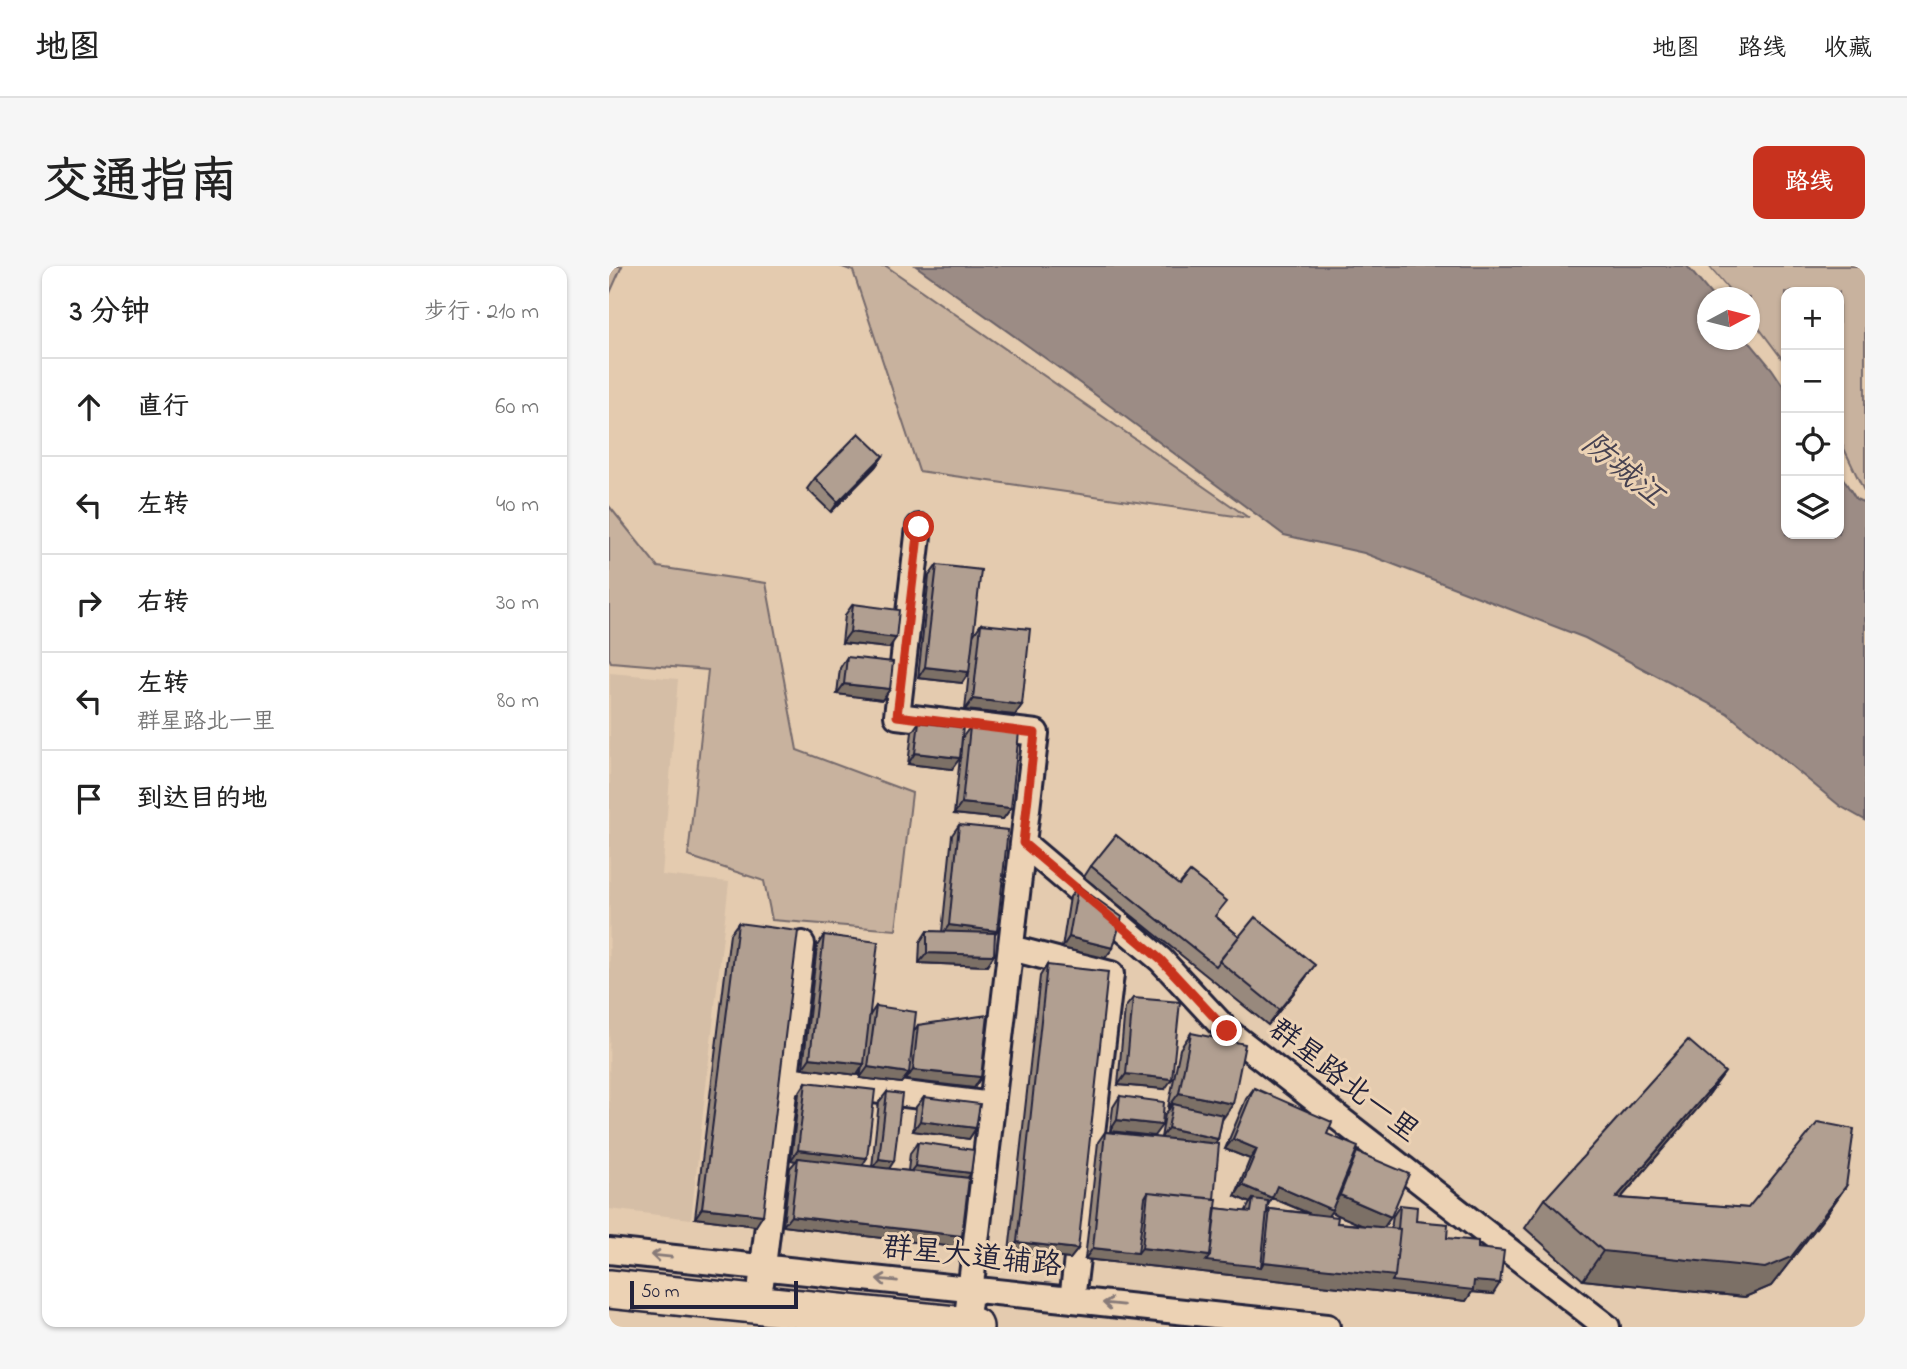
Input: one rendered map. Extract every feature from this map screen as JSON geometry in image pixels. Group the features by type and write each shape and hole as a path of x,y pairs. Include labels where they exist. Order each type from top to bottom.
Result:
{"highway":[{"path":"609,1289 974,1327"}],"street":[{"path":"919,527 897,716 1035,733 966,1326"},
{"name":"群星路北一里","path":"1023,843 1161,960 1227,1031 1607,1327"},
{"path":"759,1304 802,944"},
{"path":"1011,948 1111,974 1072,1300"},
{"path":"786,1079 992,1105"},
{"name":"群星大道辅路","path":"609,1251 1328,1327"}],"shaded area":[{"path":"609,266 622,266 609,295"},
{"path":"840,266 886,266 1249,518 919,471 853,271"},
{"path":"1709,266 1865,266 1865,493 1844,449 1844,287 1781,287 1781,357 1760,329 1760,287 1727,287"},
{"path":"609,506 658,567 766,583 797,750 912,793 896,930 772,920 764,881 688,856 708,670 611,662"},
{"path":"610,673 678,679 662,875 729,882 691,1219 609,1209"}],"water":[{"name":"防城江","path":"916,266 1687,266 1705,287 1697,287 1697,350 1756,350 1781,382 1781,539 1844,539 1844,480 1856,499 1865,503 1865,820 1840,806 1727,713 1585,638 1364,553 1284,535 1066,373"}],"building":[{"path":"859,433 883,456 838,502 815,478"},
{"path":"937,565 981,570 969,672 925,667"},
{"path":"853,604 899,610 896,638 850,632"},
{"path":"981,624 1030,629 1022,705 973,699"},
{"path":"847,657 893,662 890,689 844,684"},
{"path":"919,722 963,727 960,758 915,753"},
{"path":"970,727 1019,732 1011,808 962,803"},
{"path":"959,825 1008,830 997,931 949,925"},
{"path":"1116,835 1179,885 1190,872 1227,901 1215,916 1239,936 1216,966 1091,866"},
{"path":"1078,886 1122,917 1113,948 1069,937"},
{"path":"1255,917 1315,965 1279,1010 1219,961"},
{"path":"738,923 798,931 763,1215 702,1208"},
{"path":"927,931 995,933 994,955 927,953"},
{"path":"824,935 878,942 864,1064 810,1058"},
{"path":"1047,965 1108,972 1078,1249 1017,1242"},
{"path":"1133,998 1180,1002 1172,1079 1126,1074"},
{"path":"876,1006 916,1012 909,1073 868,1067"},
{"path":"988,1015 981,1077 913,1070 918,1025"},
{"path":"1191,1033 1245,1044 1233,1104 1179,1093"},
{"path":"1688,1040 1725,1072 1616,1198 1748,1208 1818,1122 1854,1129 1846,1186 1791,1257 1765,1268 1603,1251 1545,1199"},
{"path":"806,1082 875,1090 867,1158 798,1150"},
{"path":"1254,1088 1332,1122 1327,1134 1358,1147 1332,1210 1277,1186 1272,1198 1242,1185 1257,1149 1233,1139"},
{"path":"887,1092 902,1094 894,1161 879,1159"},
{"path":"1120,1096 1164,1102 1162,1125 1117,1120"},
{"path":"924,1097 980,1104 976,1128 920,1121"},
{"path":"1173,1104 1223,1115 1218,1139 1168,1128"},
{"path":"1105,1132 1219,1144 1214,1199 1148,1192 1145,1197 1138,1253 1093,1248"},
{"path":"918,1142 974,1150 971,1173 915,1166"},
{"path":"1357,1152 1409,1174 1391,1217 1340,1195"},
{"path":"798,1158 969,1178 962,1236 791,1216"},
{"path":"1148,1192 1217,1199 1210,1256 1142,1248"},
{"path":"1253,1199 1268,1201 1261,1267 1206,1261 1210,1256 1215,1208 1251,1212"},
{"path":"1400,1205 1417,1207 1416,1221 1448,1224 1447,1238 1478,1241 1478,1248 1504,1251 1500,1283 1474,1281 1473,1290 1392,1281 1395,1276 1400,1229"},
{"path":"1270,1209 1338,1217 1337,1223 1400,1229 1395,1276 1264,1262"}],"route":[{"path":"919,527 897,716 1035,733 1023,843 1161,960 1227,1031"}]}
